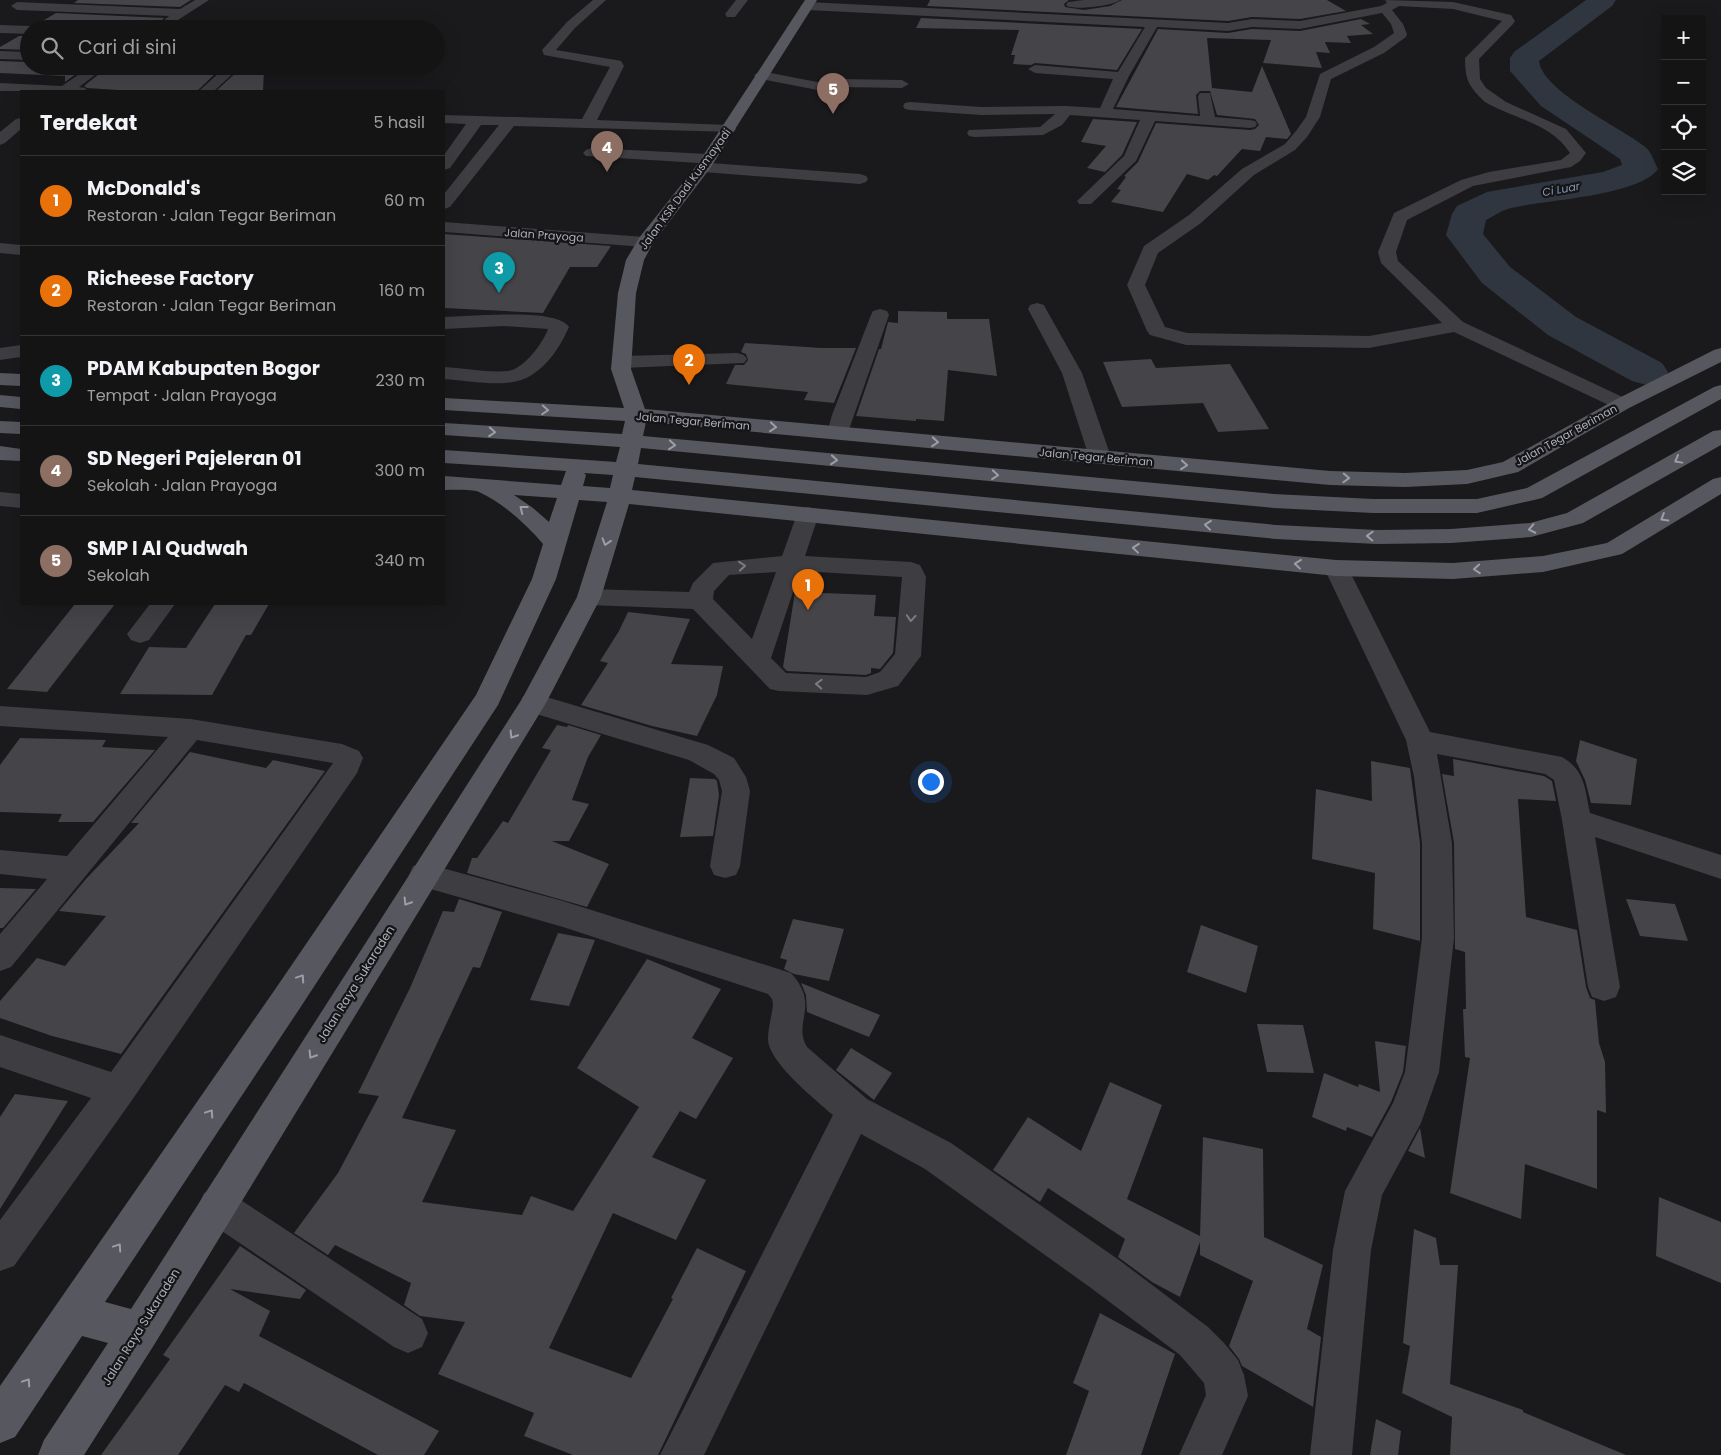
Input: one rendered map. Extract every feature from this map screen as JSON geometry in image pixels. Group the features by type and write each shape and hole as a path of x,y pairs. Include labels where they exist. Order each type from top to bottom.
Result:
{"main road":[{"name":"Jalan KSR Dadi Kusmayadi","path":"637,416 621,366 627,293 635,260 645,242 706,163 809,2"},
{"name":"Jalan Tegar Beriman","path":"445,404 637,416 1330,478 1405,480 1467,477 1510,467 1622,404 1721,354"},
{"path":"0,1422 288,998 488,698 544,580 571,492 591,413 621,366"},
{"name":"Jalan Tegar Beriman","path":"445,429 632,441 1274,501 1373,506 1477,506 1534,493 1721,391"},
{"path":"0,401 20,402"},
{"path":"623,482 637,416"},
{"path":"0,427 20,428"},
{"path":"445,483 571,492 623,482 1276,532 1377,537 1451,536 1531,530 1575,518 1721,436"},
{"path":"0,453 20,455"},
{"path":"445,456 577,465 623,482 808,514 1336,568 1453,571 1543,564 1614,548 1721,484"},
{"name":"Jalan Raya Sukaraden","path":"58,1455 140,1331 533,703 590,592 623,482"},
{"path":"482,486 515,503 535,519 556,543"},
{"path":"72,1314 140,1331"}],"street":[{"path":"171,20 204,0"},
{"path":"588,123 617,66 616,64 558,54 549,50 571,25 600,0"},
{"path":"731,14 742,0"},
{"path":"1008,15 1012,0"},
{"path":"1048,17 1045,7 1114,0"},
{"path":"809,2 1228,27 1252,23 1300,25 1391,4 1462,6 1484,10 1508,18 1509,21 1472,58 1473,79 1484,92 1498,103 1557,129 1566,136 1578,153 1575,158 1565,164 1489,177 1467,183 1400,217 1387,252 1390,263 1456,326 1622,404"},
{"path":"1391,4 1390,18 1400,26 1401,34 1379,50 1325,77 1313,117 1302,134 1290,147 1248,172 1195,219 1150,250 1136,285 1157,331 1186,339 1369,342 1456,326"},
{"path":"17,6 182,13"},
{"path":"1104,114 1122,76 1153,23"},
{"path":"0,29 20,30"},
{"path":"0,55 20,56"},
{"path":"1034,69 1122,76"},
{"path":"66,90 87,75"},
{"path":"207,90 224,75"},
{"path":"761,75 840,91"},
{"path":"814,86 840,83 902,84"},
{"path":"0,88 43,90"},
{"path":"1205,96 1208,121"},
{"path":"910,106 981,111 1066,110 1250,124"},
{"path":"974,133 1043,131 1057,122 1066,110"},
{"path":"1085,201 1131,158 1149,117"},
{"path":"445,120 728,128"},
{"path":"445,164 477,120"},
{"path":"0,121 19,126"},
{"path":"445,203 510,121"},
{"path":"0,140 19,126"},
{"path":"591,153 860,179"},
{"name":"Jalan Prayoga","path":"445,227 645,242"},
{"path":"0,248 20,250"},
{"path":"1037,309 1072,373 1100,457"},
{"path":"838,433 842,415 880,315"},
{"path":"445,322 460,320 512,321 549,323 556,324 559,327 535,364 519,374 511,377 445,373"},
{"path":"0,354 20,351"},
{"path":"621,366 737,359"},
{"path":"0,500 20,501"},
{"path":"758,659 808,514"},
{"path":"590,592 701,595 779,682 867,686 889,679 908,656 914,577 911,570 790,563 722,568 701,595"},
{"path":"1331,1455 1352,1250 1364,1191 1408,1111 1422,1072 1438,938 1437,843 1428,777 1420,740 1336,568"},
{"path":"140,634 162,605"},
{"path":"533,703 698,752 724,766 732,777 736,791 725,866"},
{"path":"0,716 191,729 342,754 349,758 348,765 118,1091 0,1252"},
{"path":"0,957 191,729"},
{"path":"1420,740 1552,765 1563,771 1568,778 1577,820 1604,987"},
{"path":"1577,820 1721,867"},
{"path":"0,862 74,869"},
{"path":"424,875 563,914 779,983 788,993 790,1004 785,1041 795,1058 854,1111 938,1156 1105,1274 1194,1341 1210,1357 1223,1375 1227,1396 1200,1455"},
{"path":"0,1051 118,1091"},
{"path":"681,1455 854,1111"},
{"path":"217,1206 408,1333"}],"building":[{"path":"78,0 191,0 180,7 74,3"},
{"path":"930,0 1069,0 1064,4 1065,7 1084,10 1110,6 1122,0 1327,0 1346,11 1300,19 1252,17 1228,21 927,6"},
{"path":"56,13 164,18 162,20 44,20"},
{"path":"921,18 1142,29 1117,70 1035,63 1031,65 1013,64 1015,55 1011,55 1019,30 916,28"},
{"path":"1361,19 1370,24 1361,25 1373,34 1347,36 1351,43 1325,42 1330,53 1316,52 1322,68 1263,63 1271,40 1207,38 1212,88 1252,92 1262,66 1291,134 1287,139 1266,137 1260,151 1242,149 1217,176 1214,175 1208,180 1187,174 1163,212 1111,202 1121,190 1117,189 1126,177 1124,176 1138,162 1156,123 1250,130 1255,129 1259,125 1255,119 1217,115 1210,91 1200,91 1196,95 1198,114 1116,107 1158,29 1228,33 1252,29 1300,31"},
{"path":"20,36 20,50 0,49 0,47"},
{"path":"0,61 20,62 20,74 0,73"},
{"path":"43,75 75,75 65,82 65,76"},
{"path":"98,75 214,75 198,90 118,90 87,88 84,86"},
{"path":"233,75 264,75 263,90 217,90"},
{"path":"1093,119 1137,122 1122,155 1105,172 1087,168 1106,146 1081,142"},
{"path":"445,234 611,246 597,267 570,267 543,313 445,308"},
{"path":"898,311 947,312 947,319 989,319 997,376 948,370 944,421 916,419 916,421 856,416 879,349 881,349 888,322 898,323"},
{"path":"745,343 821,348 856,348 834,403 804,400 808,392 726,384 735,365 744,365 748,360 746,354 741,352"},
{"path":"1151,359 1156,368 1230,364 1269,429 1218,432 1203,403 1122,407 1103,362"},
{"path":"795,592 876,595 874,616 896,617 893,653 880,669 871,668 871,673 866,675 787,671 783,667"},
{"path":"74,605 114,605 47,692 7,689"},
{"path":"214,605 268,605 251,635 246,635 212,695 120,694 149,647 186,648"},
{"path":"628,612 690,619 671,664 723,666 717,695 697,736 652,726 581,705 608,663 600,661 619,631"},
{"path":"557,725 567,727 568,725 601,735 588,757 572,800 589,804 569,841 552,841 609,864 587,907 467,873 472,858 477,858 503,821 508,823 551,750 542,748"},
{"path":"20,738 106,740 102,747 155,750 93,822 58,822 62,814 0,812 0,765"},
{"path":"1580,740 1637,759 1631,805 1591,803 1585,780 1576,761"},
{"path":"190,752 266,768 273,760 325,771 121,1054 52,1036 0,1018 0,1001 37,958 65,966 106,916 59,911 86,879 139,823 131,823"},
{"path":"1453,759 1544,776 1552,781 1556,801 1518,799 1526,917 1577,930 1586,987 1590,998 1595,1000 1599,1043 1605,1062 1606,1113 1597,1110 1597,1189 1525,1164 1521,1219 1450,1193 1470,1058 1465,1057 1463,1009 1466,1009 1465,952 1455,949 1454,843 1442,774 1454,776"},
{"path":"1371,761 1410,768 1420,843 1420,941 1373,929 1375,873 1312,859 1316,789 1372,801"},
{"path":"690,778 715,779 717,781 719,795 713,836 680,837"},
{"path":"0,888 36,889 3,928 0,928"},
{"path":"459,899 502,912 480,968 473,967 402,1118 456,1130 422,1202 522,1215 531,1196 573,1211 639,1107 577,1068 647,959 721,989 692,1038 733,1058 696,1119 680,1111 652,1157 706,1180 676,1240 613,1213 549,1348 631,1378 673,1299 671,1298 697,1248 746,1271 658,1455 573,1455 524,1436 534,1413 438,1374 465,1322 420,1316 404,1305 411,1283 335,1245 328,1255 294,1233 338,1173 379,1096 358,1093 410,988 443,911 454,912"},
{"path":"1626,899 1675,904 1688,941 1640,936"},
{"path":"793,919 844,929 829,981 794,974 784,969 787,960 780,958"},
{"path":"1201,925 1258,946 1246,993 1187,972"},
{"path":"558,933 595,940 569,1006 530,1000"},
{"path":"801,983 880,1015 869,1037 807,1012 806,995"},
{"path":"1257,1024 1303,1025 1314,1073 1267,1072"},
{"path":"1375,1041 1406,1046 1403,1072 1391,1102 1372,1137 1347,1127 1346,1131 1312,1117 1324,1073 1358,1087 1359,1084 1380,1092"},
{"path":"851,1048 892,1073 874,1100 836,1070"},
{"path":"1110,1082 1162,1105 1127,1199 1200,1236 1203,1137 1263,1149 1264,1237 1323,1265 1307,1329 1321,1337 1313,1407 1242,1366 1229,1346 1253,1281 1200,1255 1200,1242 1180,1297 1152,1282 1118,1257 1125,1239 1048,1188 1040,1202 993,1170 1028,1117 1081,1151"},
{"path":"15,1094 68,1101 0,1209 0,1117"},
{"path":"1420,1128 1425,1158 1408,1151"},
{"path":"1659,1197 1721,1222 1721,1283 1656,1256"},
{"path":"1414,1229 1436,1238 1440,1265 1458,1265 1450,1384 1523,1410 1523,1412 1626,1455 1450,1455 1452,1417 1402,1393 1410,1346 1403,1343"},
{"path":"240,1246 306,1290 300,1299 230,1289 270,1311 259,1336 439,1431 424,1455 378,1455 244,1383 239,1392 225,1385 178,1455 101,1455 170,1359 163,1355"},
{"path":"1100,1313 1175,1354 1141,1455 1066,1455 1089,1391 1073,1383"},
{"path":"1376,1419 1401,1431 1398,1455 1370,1455"}],"waterway":[{"name":"Ci Luar","path":"1603,0 1524,58 1525,71 1552,100 1634,154 1641,169 1610,181 1499,199 1470,214 1464,235 1496,275 1562,326 1647,372"}],"place":[{"name":"SMP I Al Qudwah","path":"833,114"},
{"name":"SD Negeri Pajeleran 01","path":"607,172"},
{"name":"PDAM Kabupaten Bogor","path":"499,293"},
{"name":"Richeese Factory","path":"689,385"},
{"name":"McDonald's","path":"808,610"}]}
